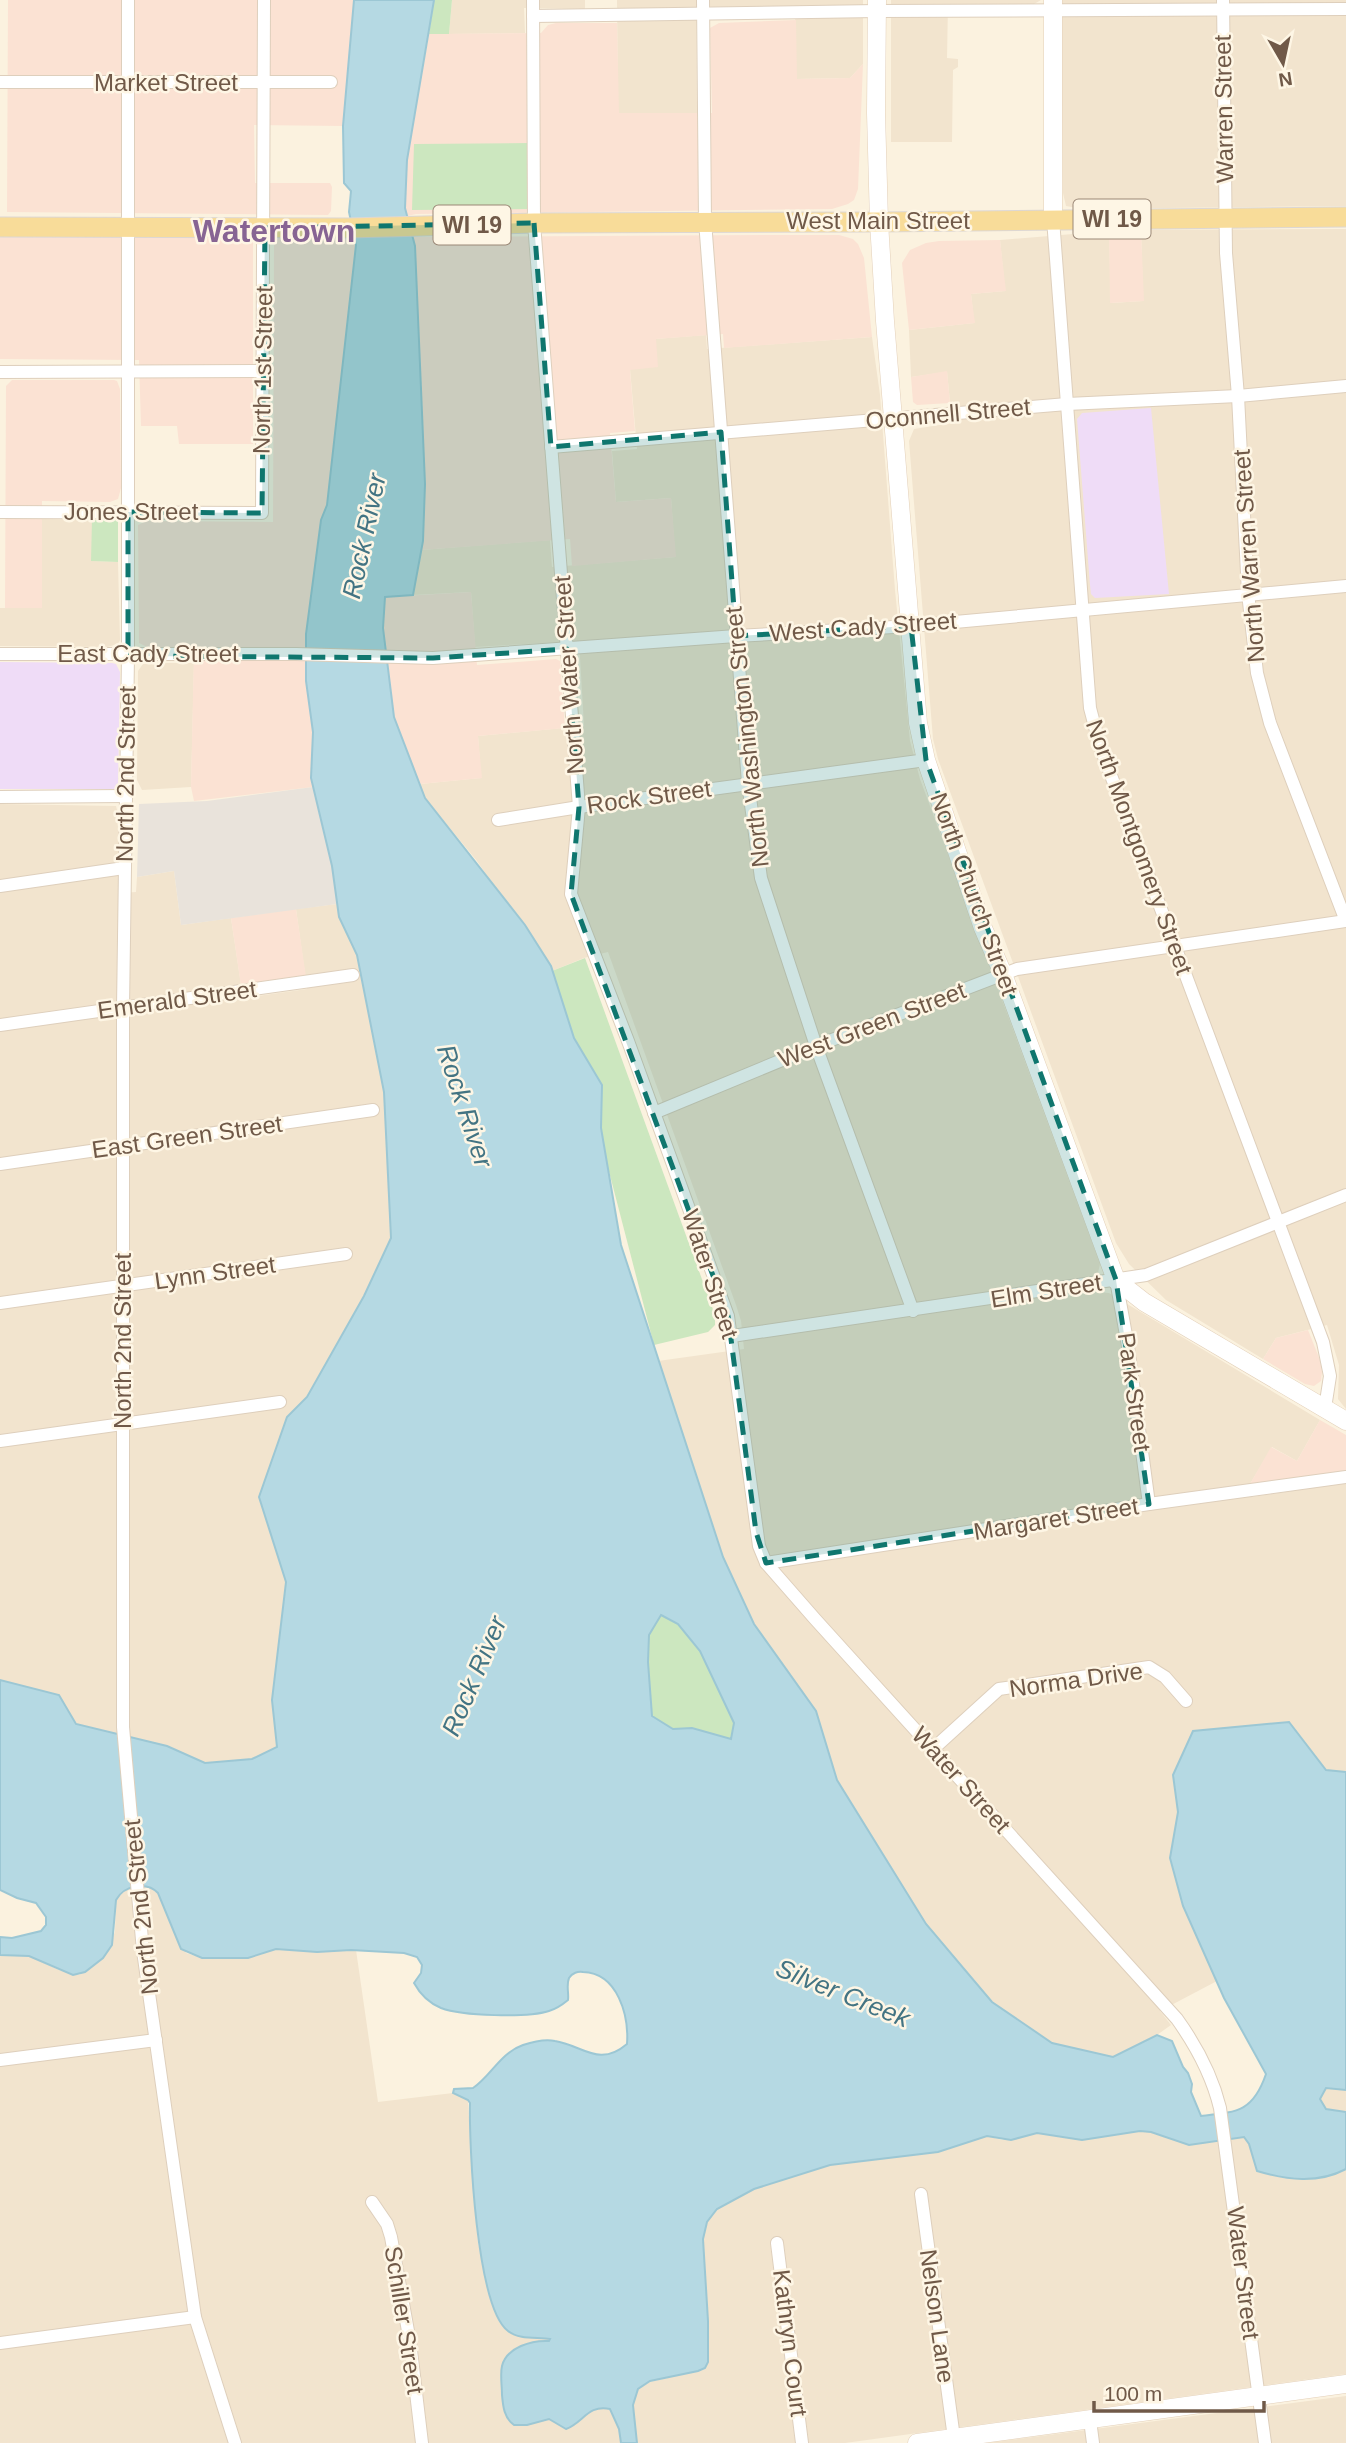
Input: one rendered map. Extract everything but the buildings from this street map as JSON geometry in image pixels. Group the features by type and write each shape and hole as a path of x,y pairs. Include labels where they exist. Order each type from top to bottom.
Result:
{"main road":[{"name":"North Church Street","path":"877,5 879,222 918,723 926,760 983,928 1003,974 1116,1280"},
{"path":"1053,5 1053,219"},
{"name":"West Main Street","path":"265,228 705,221 1346,217"},
{"name":"WI 19","path":"0,227 265,228"},
{"path":"1116,1280 1144,1302 1346,1421"},
{"path":"917,2443 1346,2384"}],"street":[{"name":"North 2nd Street","path":"128,0 128,656 122,1146 123,1727 138,1901 195,2317 235,2443"},
{"name":"North 1st Street","path":"262,513 264,0"},
{"name":"North Water Street","path":"533,0 534,223 579,807 571,894 654,1113"},
{"name":"North Washington Street","path":"702,0 705,221 748,783 761,878 816,1046 913,1311"},
{"path":"533,16 703,14 877,5 1223,5 1346,9"},
{"name":"Warren Street","path":"1223,5 1225,218"},
{"name":"Market Street","path":"0,82 331,82"},
{"name":"North Warren Street","path":"1225,218 1248,593 1257,673 1269,723 1346,921"},
{"name":"North Montgomery Street","path":"1053,219 1092,718 1276,1222 1328,1356 1330,1386 1325,1408"},
{"path":"0,372 262,371"},
{"name":"Oconnell Street","path":"551,447 1067,404 1238,396 1346,386"},
{"name":"Jones Street","path":"0,512 262,513"},
{"name":"West Cady Street","path":"296,654 433,658 911,626 1346,586"},
{"name":"East Cady Street","path":"0,654 296,654"},
{"name":"Rock Street","path":"498,820 926,760"},
{"path":"0,797 125,796"},
{"path":"0,886 124,868"},
{"name":"West Green Street","path":"654,1113 816,1046 1017,969 1346,921"},
{"name":"Emerald Street","path":"0,1025 353,975"},
{"name":"East Green Street","path":"0,1164 373,1110"},
{"name":"Water Street","path":"654,1113 728,1316 756,1532 766,1563 1177,2019 1206,2067 1220,2108 1227,2146 1265,2443"},
{"name":"Elm Street","path":"732,1336 1146,1275 1346,1195"},
{"name":"Lynn Street","path":"0,1303 346,1254"},
{"name":"Park Street","path":"1116,1280 1128,1346 1149,1504"},
{"path":"0,1441 280,1402"},
{"name":"Margaret Street","path":"766,1563 1149,1504 1346,1477"},
{"name":"Norma Drive","path":"933,1749 999,1689 1149,1667 1165,1677 1186,1701"},
{"path":"0,2060 156,2040"},
{"name":"Nelson Lane","path":"921,2194 954,2438"},
{"name":"Schiller Street","path":"372,2202 387,2224 391,2237 410,2342 422,2443"},
{"name":"Kathryn Court","path":"777,2243 802,2443"},
{"path":"0,2343 195,2317"},
{"path":"1090,2420 1093,2443"}],"highlighted area":[{"path":"534,223 551,447 721,432 736,636 911,626 926,760 1116,1280 1149,1504 766,1563 756,1532 728,1316 571,894 579,807 567,649 433,658 128,656 128,512 262,513 265,228"}],"shaded area":[{"path":"8,0 354,0 343,126 254,125 255,183 330,183 331,211 328,215 7,212"},
{"path":"452,0 585,0 585,9 524,8 525,33 449,34"},
{"path":"617,0 863,0 863,64 850,78 796,79 795,6 696,7 697,113 618,113"},
{"path":"891,0 1041,0 1034,4 948,4 947,58 958,59 958,67 953,70 952,142 891,142"},
{"path":"1061,0 1346,0 1346,206 1083,209 1066,206 1063,193"},
{"path":"796,20 797,79 850,78 863,64 858,189 854,200 848,204 832,209 407,216 407,160 429,34 541,33 548,25 556,23 617,23 619,113 712,113 710,28 719,23"},
{"path":"1346,229 1346,1409 1338,1399 1339,1365 1327,1325 1276,1338 1263,1359 1166,1300 1129,1264 1116,1243 938,759 933,739 909,441 914,429 952,423 947,372 911,377 909,330 974,323 971,294 1005,291 1000,240 1109,231 1111,303 1143,301 1141,230"},
{"path":"1141,230 1144,301 1110,303 1109,231"},
{"path":"839,235 853,239 864,258 872,337 724,348 723,334 656,339 658,367 630,370 635,431 610,433 616,502 671,498 676,557 572,566 570,539 421,550 425,484 423,420 415,246 411,237"},
{"path":"0,237 240,237 253,241 253,444 179,444 177,426 141,426 139,360 0,359"},
{"path":"279,238 354,238 356,245 327,505 321,520 306,634 306,681 313,732 313,787 194,801 191,787 194,648 147,647 139,643 138,525 146,521 273,522 274,246"},
{"path":"1000,240 1006,291 971,294 975,323 909,330 902,263 910,250 939,241"},
{"path":"706,335 707,349 872,337 880,395 910,741 920,779 1100,1264 1098,1273 1091,1277 1050,1283 1052,1298 1109,1293 1320,1420 1297,1461 1272,1447 1250,1484 1252,1497 1346,1483 1346,1772 1326,1770 1289,1722 1173,1775 1178,1812 1170,1858 1183,1906 1217,1981 1160,2011 1171,2025 1113,2057 1052,2043 992,2002 926,1924 837,1780 816,1711 754,1624 723,1557 658,1361 744,1349 741,1321 608,952 552,971 477,861 425,798 420,784 481,778 478,736 584,726 579,641 475,647 471,592 413,595 421,550 550,540 552,567 675,557 671,498 616,502 612,451 637,449 630,369 655,339"},
{"path":"947,371 950,403 917,405 913,402 911,377"},
{"path":"12,380 114,380 120,389 121,488 118,499 110,502 42,501 42,608 5,608 6,386"},
{"path":"1151,408 1169,594 1095,598 1091,594 1090,585 1077,419 1082,413"},
{"path":"42,519 92,520 92,561 118,562 118,644 107,647 0,646 0,608 42,608"},
{"path":"471,592 477,665 556,659 560,661 565,728 478,736 482,778 420,784 394,717 383,628 385,597"},
{"path":"0,662 116,664 120,672 118,786 114,789 0,789"},
{"path":"194,663 191,787 142,790 137,780 138,671 143,664"},
{"path":"313,787 332,866 337,904 181,925 174,871 137,877 139,804 207,801"},
{"path":"0,804 116,806 119,818 119,893 136,892 137,877 174,871 181,925 231,918 243,998 307,989 296,909 337,904 339,917 357,955 384,1092 391,1238 364,1296 307,1397 287,1417 259,1497 286,1582 272,1700 277,1747 252,1759 205,1763 167,1746 76,1724 59,1695 0,1680"},
{"path":"296,909 306,977 241,986 231,918"},
{"path":"1308,1330 1322,1372 1321,1381 1314,1386 1305,1384 1263,1359 1276,1338"},
{"path":"1320,1420 1346,1435 1346,1471 1250,1484 1271,1447 1297,1461"},
{"path":"148,1886 158,1893 186,1953 202,1958 248,1958 276,1949 317,1952 356,1950 378,2102 453,2093 468,2100 478,2243 493,2305 505,2329 520,2337 550,2339 529,2343 513,2350 502,2366 502,2392 527,2425 549,2419 563,2428 576,2423 587,2412 596,2408 610,2409 619,2429 621,2443 0,2443 0,1955 29,1956 59,1970 79,1975 103,1958 115,1932 116,1900 119,1894 128,1887"},
{"path":"1326,2088 1346,2090 1346,2112 1326,2109 1319,2099"},
{"path":"1140,2131 1189,2145 1244,2137 1249,2144 1257,2171 1338,2173 1346,2169 1346,2374 845,2443 637,2443 633,2405 638,2389 650,2382 698,2371 708,2362 703,2239 707,2222 717,2209 755,2189 830,2165 987,2136 1002,2140 1037,2133 1082,2140"},
{"path":"1346,2396 1346,2443 987,2443"}],"green space":[{"path":"434,0 452,0 449,34 429,34"},
{"path":"529,143 530,209 412,210 414,144"},
{"path":"92,520 118,520 118,562 91,561"},
{"path":"585,958 715,1315 715,1325 708,1332 654,1345 598,1129 552,971"},
{"path":"661,1615 678,1624 700,1651 734,1723 732,1739 692,1728 673,1729 652,1716 649,1635"}],"water":[{"path":"354,0 434,0 407,160 405,208 415,246 425,484 423,541 413,595 385,597 383,628 394,717 425,798 525,925 551,966 574,1038 602,1085 601,1128 621,1245 723,1557 754,1624 816,1711 837,1780 926,1924 992,2002 1052,2043 1113,2057 1157,2035 1172,2041 1188,2073 1192,2084 1191,2092 1201,2116 1242,2108 1255,2096 1266,2074 1224,1998 1183,1906 1170,1858 1178,1812 1173,1775 1193,1731 1289,1722 1326,1770 1346,1772 1346,2090 1326,2088 1320,2099 1326,2109 1346,2112 1346,2169 1313,2179 1280,2177 1257,2171 1249,2144 1244,2137 1189,2145 1140,2131 1082,2140 1037,2133 1011,2140 987,2136 938,2152 830,2165 754,2189 717,2209 707,2222 703,2239 708,2362 705,2368 698,2371 650,2381 638,2389 633,2405 637,2443 621,2443 619,2429 610,2409 596,2409 566,2429 549,2419 527,2425 514,2425 506,2415 501,2376 505,2359 521,2346 550,2339 512,2334 497,2316 488,2291 477,2223 470,2103 453,2093 454,2089 473,2088 508,2053 527,2044 555,2041 599,2055 617,2051 627,2044 623,2009 613,1988 605,1980 595,1974 573,1974 568,1981 568,2000 554,2009 539,2013 495,2015 451,2011 433,2004 419,1991 414,1983 421,1973 422,1965 417,1957 404,1953 276,1949 248,1958 202,1958 181,1949 158,1893 142,1886 124,1891 116,1900 112,1945 103,1958 85,1972 73,1975 29,1956 0,1955 0,1937 12,1938 41,1931 46,1925 46,1917 36,1903 0,1890 0,1680 59,1695 76,1724 167,1746 205,1763 252,1759 277,1747 272,1700 286,1582 259,1497 287,1417 307,1397 364,1296 391,1238 384,1092 357,955 339,917 332,866 311,778 313,732 306,681 306,634 321,520 327,505 356,245 349,212 351,191 344,183 343,126","holes":["661,1615 678,1624 700,1651 734,1723 731,1739 692,1728 673,1729 652,1716 649,1635"]}],"district":[{"name":"Watertown","path":"274,231"}],"water label":[{"name":"Rock River","path":"364,536"},
{"name":"Rock River","path":"465,1106"},
{"name":"Rock River","path":"474,1676"},
{"name":"Silver Creek","path":"843,1993"}]}
